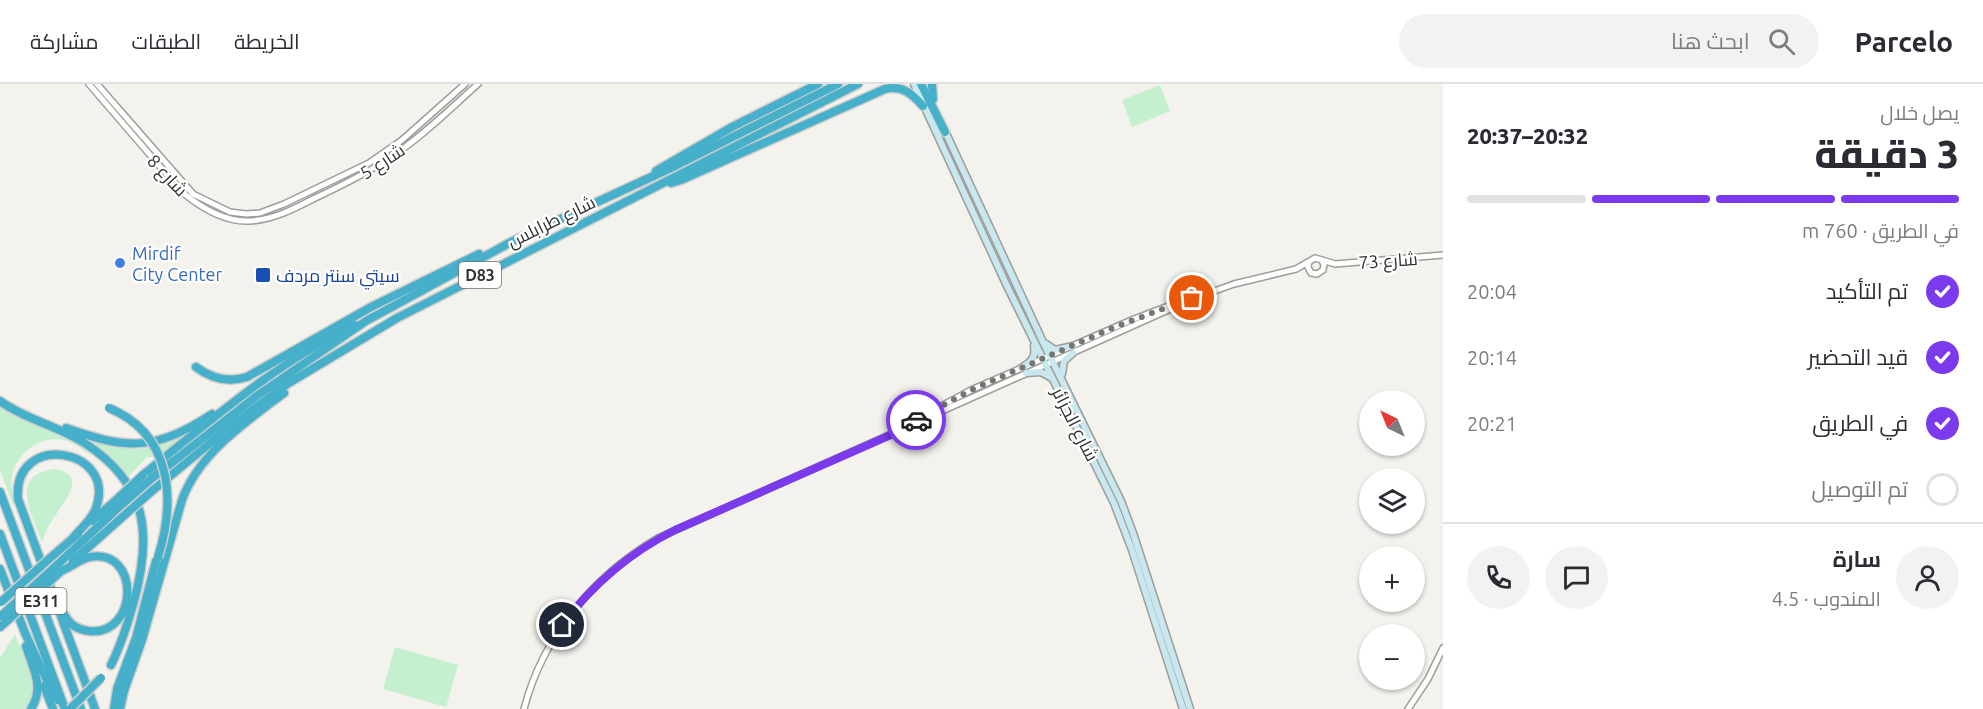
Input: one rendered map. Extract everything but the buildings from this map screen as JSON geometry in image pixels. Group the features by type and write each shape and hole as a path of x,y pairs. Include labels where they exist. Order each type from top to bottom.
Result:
{"highway":[{"name":"شارع طرابلس","path":"147,477 249,401 366,321 513,241 753,128 838,84"},
{"name":"شارع طرابلس","path":"59,568 250,411 287,384 370,333 440,295 858,84"},
{"path":"661,184 681,180 831,112 882,84"},
{"path":"921,84 945,132"},
{"path":"932,84 933,99"},
{"path":"646,179 665,164 716,135 816,85"},
{"path":"831,112 881,90 894,87 910,93 923,106"},
{"path":"196,367 224,380 248,377 405,289 468,259 513,241"},
{"path":"30,417 106,441 142,443 166,438 188,429 314,347 366,321"},
{"path":"120,709 182,500 190,481 209,456 303,375"},
{"path":"0,603 48,559 253,388"},
{"path":"0,401 78,439 104,458 126,483 141,514 145,537 143,562 130,616 111,665"},
{"path":"109,408 132,420 155,451 167,486 168,515 136,638 117,689 114,709"},
{"path":"73,538 94,512 99,495 97,483 90,469 77,458 62,454 46,455 37,459 25,470 19,482 18,495 25,521 95,709"},
{"name":"E311","path":"0,492 81,709"},
{"path":"0,627 3,618 59,568 116,504"},
{"name":"E311","path":"0,534 66,707"},
{"path":"56,601 73,625 90,632 113,624 122,613 127,601 125,577 119,567 108,559 95,556 59,568"},
{"path":"0,569 25,633 51,689 66,707 101,678 132,632 157,559"},
{"path":"0,580 53,709"},
{"path":"25,643 38,682 36,698 31,709"}],"main road":[{"name":"شارع الجزائر","path":"914,84 1033,339 1102,476 1120,517 1183,709"},
{"name":"شارع الجزائر","path":"927,84 945,132 1127,515 1190,709"},
{"path":"1024,371 1034,358 1033,339"},
{"path":"1043,342 1055,350 1073,350"},
{"path":"1063,380 1062,364 1073,350"},
{"path":"1024,371 1041,372 1053,379"}],"street":[{"name":"شارع 8","path":"88,84 189,198 218,214 233,219 247,221 272,218"},
{"name":"شارع 8","path":"97,84 193,194 234,213 254,214 270,210"},
{"name":"شارع 5","path":"270,210 358,169 402,140 465,84"},
{"name":"شارع 5","path":"272,218 343,185 403,149 478,84"},
{"path":"343,185 342,179 355,173 358,169"},
{"name":"شارع 73","path":"1324,268 1335,264 1442,256"},
{"path":"524,709 537,672 562,625 587,594 633,554 675,530 893,434 1073,350 1134,318 1245,281 1296,269 1315,258 1322,260 1324,268 1317,274 1296,269"},
{"name":"شارع 73","path":"1322,260 1335,264"},
{"path":"1309,262 1310,272"},
{"path":"1408,709 1428,679 1443,648"}],"green space":[{"path":"1160,85 1170,111 1132,127 1122,100"},
{"path":"0,407 74,442 91,456 74,444 58,439 32,446 19,459 12,475 15,504 13,505 0,470"},
{"path":"194,430 164,454 146,458 127,478 81,438 112,447 139,449 165,444"},
{"path":"55,469 71,477 71,490 49,525 42,542 29,508 28,487 32,479 41,472"},
{"path":"15,634 30,672 32,691 25,709 0,709 0,658"},
{"path":"395,647 458,665 446,707 383,689"}],"way so far":[{"path":"916,420 971,390 1051,357 1134,318 1192,298"}],"place":[{"name":"Mirdif City Center","path":"120,263"},
{"name":"سيتي سنتر مردف","path":"263,275"}],"route":[{"path":"562,625 598,583 633,554 658,538 893,434 916,420"}]}
